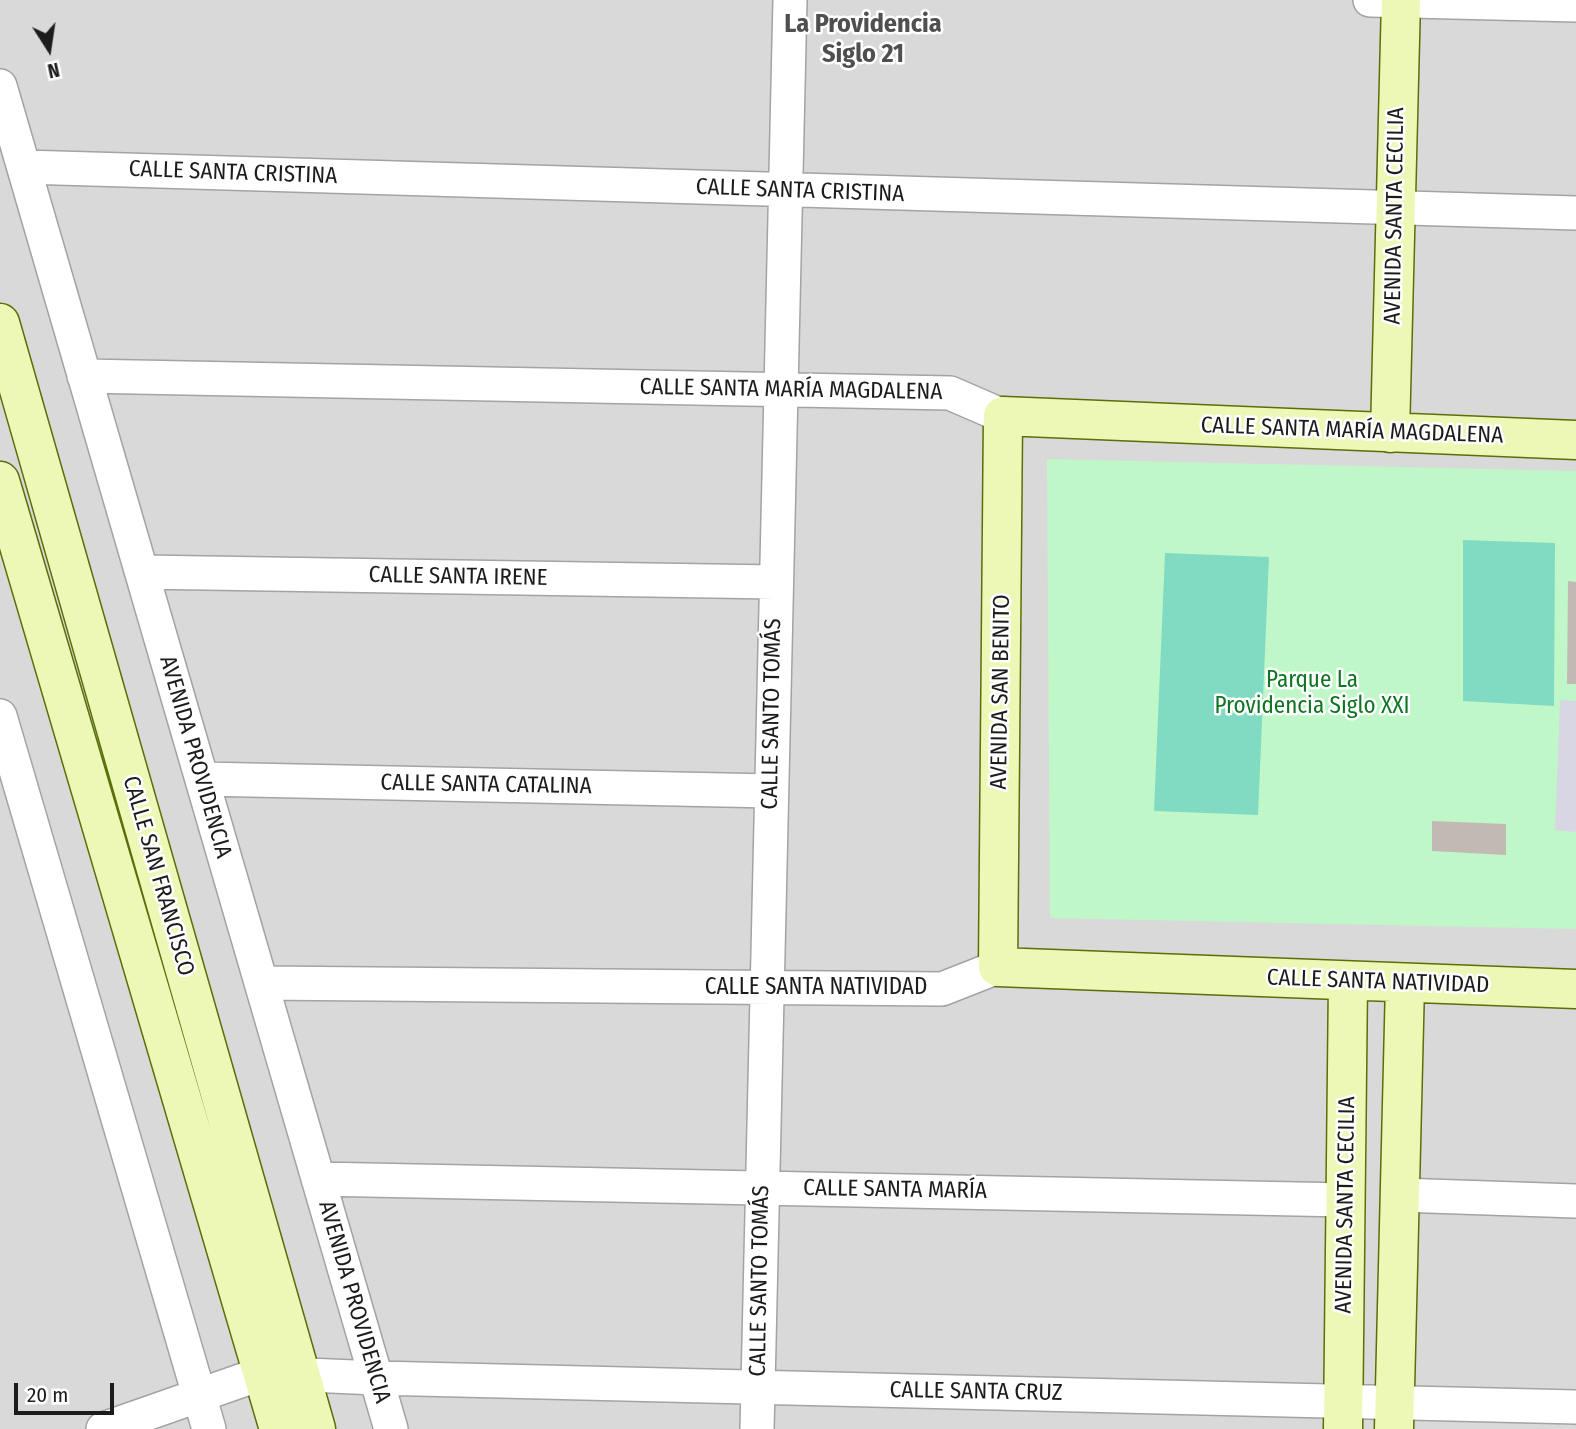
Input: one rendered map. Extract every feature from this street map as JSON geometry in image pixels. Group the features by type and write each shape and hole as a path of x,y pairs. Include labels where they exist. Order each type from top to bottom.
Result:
{"street":[{"name":"CALLE SANTO TOMÁS","path":"757,1429 790,0"},
{"path":"1370,0 1576,5"},
{"name":"AVENIDA SANTA CECILIA","path":"1390,433 1401,0"},
{"name":"AVENIDA PROVIDENCIA","path":"0,86 391,1429"},
{"name":"CALLE SANTA CRISTINA","path":"24,167 1395,210 1576,213"},
{"name":"CALLE SAN FRANCISCO","path":"0,323 281,1373 279,1429"},
{"name":"CALLE SANTA MARÍA MAGDALENA","path":"84,376 950,393 1003,416 1576,440"},
{"name":"AVENIDA SAN BENITO","path":"998,967 1003,416"},
{"name":"CALLE SAN FRANCISCO","path":"0,481 281,1373 316,1429"},
{"name":"CALLE SANTA IRENE","path":"142,572 775,583"},
{"path":"0,716 209,1429"},
{"name":"CALLE SANTA CATALINA","path":"202,779 771,791"},
{"name":"CALLE SANTA NATIVIDAD","path":"261,983 942,989 998,967 1576,989"},
{"name":"AVENIDA SANTA CECILIA","path":"1343,1415 1349,981"},
{"path":"1394,1416 1405,983"},
{"name":"CALLE SANTA MARÍA","path":"318,1179 1346,1200"},
{"path":"1399,1195 1576,1201"},
{"path":"103,1429 199,1395 281,1373"},
{"name":"CALLE SANTA CRUZ","path":"281,1373 376,1378 758,1387 1343,1415 1394,1416 1576,1407"}],"shaded area":[{"path":"0,0 1576,0 1576,1429 0,1429"},
{"path":"1560,700 1576,701 1576,832 1555,830"}],"green space":[{"name":"Parque La Providencia Siglo XXI","path":"1047,459 1576,471 1576,929 1050,918"},
{"path":"1463,540 1555,543 1554,706 1463,701"},
{"path":"1165,553 1269,557 1258,815 1154,811"}],"building":[{"path":"1568,581 1576,582 1576,684 1567,684"},
{"path":"1432,821 1506,824 1506,855 1432,851"}],"district":[{"name":"La Providencia Siglo 21","path":"863,40"}]}
